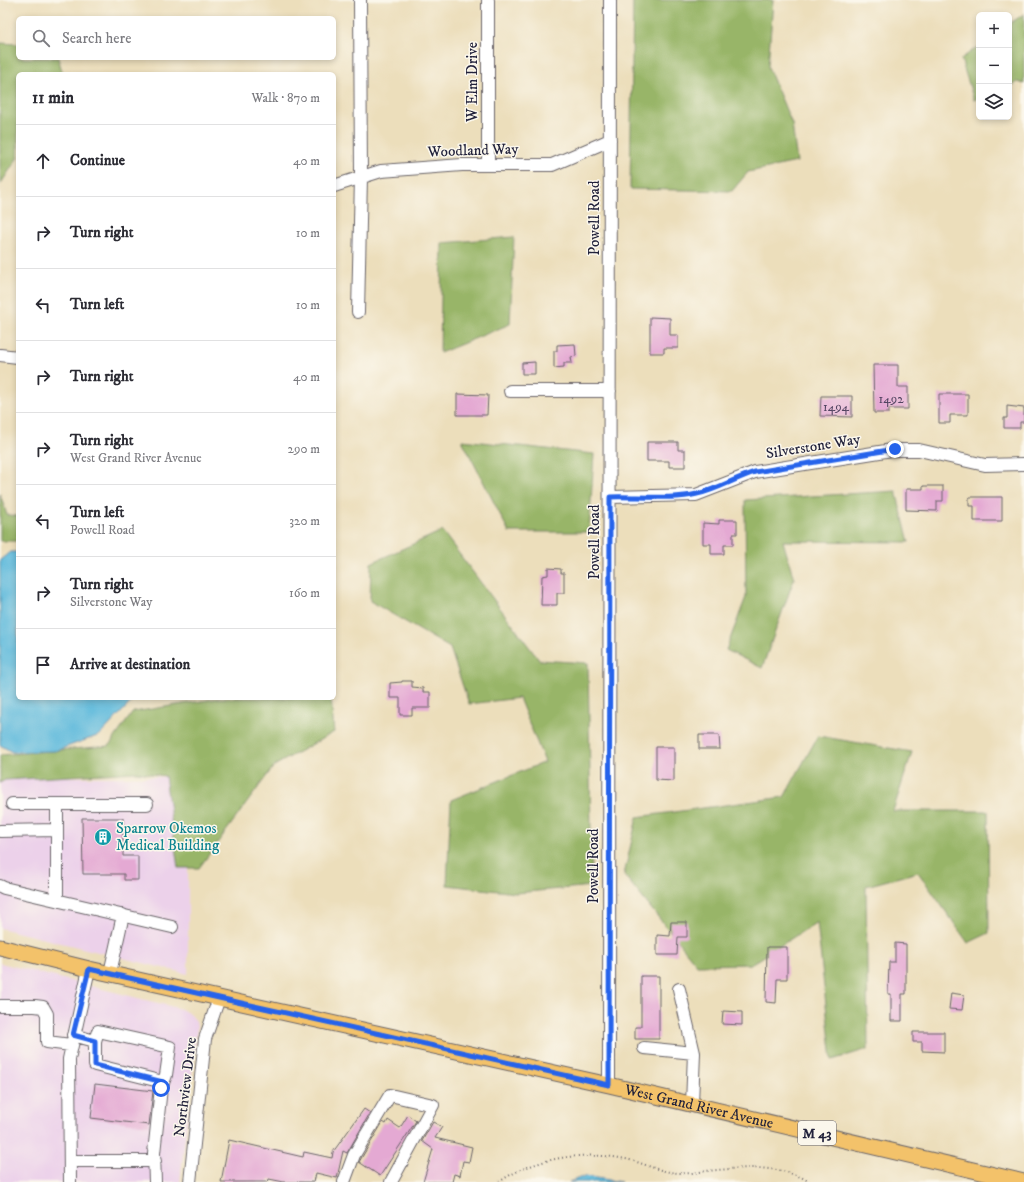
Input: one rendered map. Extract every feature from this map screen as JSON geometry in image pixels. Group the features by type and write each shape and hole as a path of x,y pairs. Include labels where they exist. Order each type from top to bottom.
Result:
{"main road":[{"name":"West Grand River Avenue","path":"0,947 89,969 692,1104 1024,1182"}],"street":[{"path":"358,312 361,178 360,0"},
{"name":"W Elm Drive","path":"488,0 488,164"},
{"name":"Powell Road","path":"609,1085 610,0"},
{"name":"Woodland Way","path":"336,185 381,171 462,164 552,164 610,140"},
{"path":"0,355 16,357"},
{"path":"510,391 610,391"},
{"name":"Silverstone Way","path":"610,497 696,495 711,490 737,477 755,472 892,450 919,450 985,465 1024,464"},
{"path":"12,804 147,804"},
{"path":"57,804 57,900"},
{"path":"0,831 57,830"},
{"path":"0,886 172,926"},
{"path":"110,973 123,915"},
{"path":"70,1182 69,1059 89,969"},
{"path":"679,989 694,1053 692,1104"},
{"name":"Northview Drive","path":"190,1182 205,1039 219,998"},
{"path":"0,1006 35,1006 43,1008 47,1014 47,1042 72,1040 95,1041"},
{"path":"155,1182 155,1161 161,1088 163,1082 170,1047 98,1031 95,1041 95,1065 163,1082"},
{"path":"644,1048 694,1053"},
{"path":"344,1182 354,1155 390,1095 433,1105 391,1182"},
{"path":"70,1161 155,1161"}],"path":[{"path":"499,1182 512,1173 531,1166 568,1157 591,1155 630,1160 656,1170 683,1174 754,1168 778,1170 793,1173 810,1182"}],"shaded area":[{"path":"0,777 188,777 188,974 0,928"},
{"path":"0,963 181,1009 191,1015 196,1021 197,1029 180,1182 0,1182"}],"green space":[{"path":"633,0 773,0 768,67 792,124 797,162 748,172 732,191 630,189"},
{"path":"1024,14 1024,84 1018,82 1012,85 1012,22"},
{"path":"0,43 16,44 16,60 59,60 62,72 16,72 16,160 0,185"},
{"path":"976,48 976,99 974,100 961,59"},
{"path":"514,237 510,324 440,353 442,243"},
{"path":"462,440 594,454 589,532 509,532"},
{"path":"896,491 909,542 783,541 794,579 762,668 726,650 746,597 745,500"},
{"path":"0,494 7,515 16,516 16,541 0,541"},
{"path":"442,531 539,660 588,663 592,886 516,893 447,885 451,800 545,762 519,698 469,704 450,648 370,601 371,563"},
{"path":"208,700 331,700 334,732 274,766 199,868 178,868 165,776 136,772 5,780 0,783 0,755 109,746 133,712"},
{"path":"818,736 912,752 893,811 988,811 989,933 968,943 918,872 866,886 868,1049 832,1060 817,922 752,964 697,965 624,875 637,817 784,797"}],"water":[{"path":"10,552 16,552 16,700 133,700 100,735 55,751 12,752 0,745 0,560"},
{"path":"585,1176 621,1182 569,1182"}],"building":[{"path":"650,317 670,318 670,335 678,335 678,348 664,348 664,353 650,353"},
{"path":"575,344 576,356 571,357 572,363 564,363 564,367 554,368 554,351 557,351 557,345"},
{"path":"535,362 535,374 522,374 522,363"},
{"path":"873,365 898,365 898,387 908,387 908,409 889,409 889,413 874,413"},
{"path":"457,394 488,395 487,415 457,415"},
{"path":"939,394 968,394 968,415 950,415 950,423 939,423"},
{"path":"821,396 852,396 852,417 820,416"},
{"path":"1007,406 1024,408 1024,422 1020,422 1020,428 1004,428 1004,418 1007,418"},
{"path":"647,442 678,442 678,450 685,450 685,467 669,467 669,461 647,461"},
{"path":"923,486 943,486 943,501 937,501 937,511 906,510 906,489 923,489"},
{"path":"969,497 1002,497 1002,521 974,521 974,506 969,506"},
{"path":"719,520 737,520 737,534 733,534 733,545 724,545 724,554 711,554 711,544 703,544 703,523 719,524"},
{"path":"548,568 561,569 561,573 564,573 564,593 557,593 557,605 541,605 542,576 548,575"},
{"path":"412,681 412,687 423,688 423,692 430,692 430,708 412,708 412,715 400,715 400,698 390,698 390,683"},
{"path":"699,735 719,735 720,749 699,749"},
{"path":"656,747 674,747 674,781 656,780"},
{"name":"Sparrow Okemos Medical Building","path":"82,818 123,818 123,856 138,856 138,880 124,880 124,874 83,874"},
{"path":"671,922 687,922 687,937 678,937 677,955 657,955 657,935 670,936"},
{"path":"895,943 906,944 906,994 902,994 902,1021 891,1021 891,994 888,994 889,962 895,962"},
{"path":"767,947 787,947 787,979 777,979 776,1003 766,1002"},
{"path":"641,976 659,976 659,1039 635,1039 635,1027 641,1027"},
{"path":"951,993 964,995 962,1010 949,1009"},
{"path":"723,1011 742,1012 742,1025 722,1024"},
{"path":"913,1032 944,1032 944,1052 922,1051 922,1042 913,1042"},
{"path":"95,1084 153,1091 149,1125 91,1118"},
{"path":"364,1109 370,1113 347,1153 343,1151 337,1178 316,1173 314,1182 284,1182 269,1179 268,1182 221,1182 229,1140 303,1157 304,1152 332,1158 333,1152"},
{"path":"408,1115 416,1121 380,1176 359,1162 383,1122 386,1124 388,1120 400,1128"},
{"path":"433,1122 442,1127 435,1138 472,1147 469,1162 463,1161 460,1176 454,1174 452,1182 423,1182 433,1149 422,1141"}],"place":[{"name":"Sparrow Okemos Medical Building","path":"103,837"}],"route":[{"path":"161,1088 163,1082 95,1065 95,1041 73,1035 89,969 609,1085 610,497 696,495 711,490 737,477 755,472 895,449"}]}
